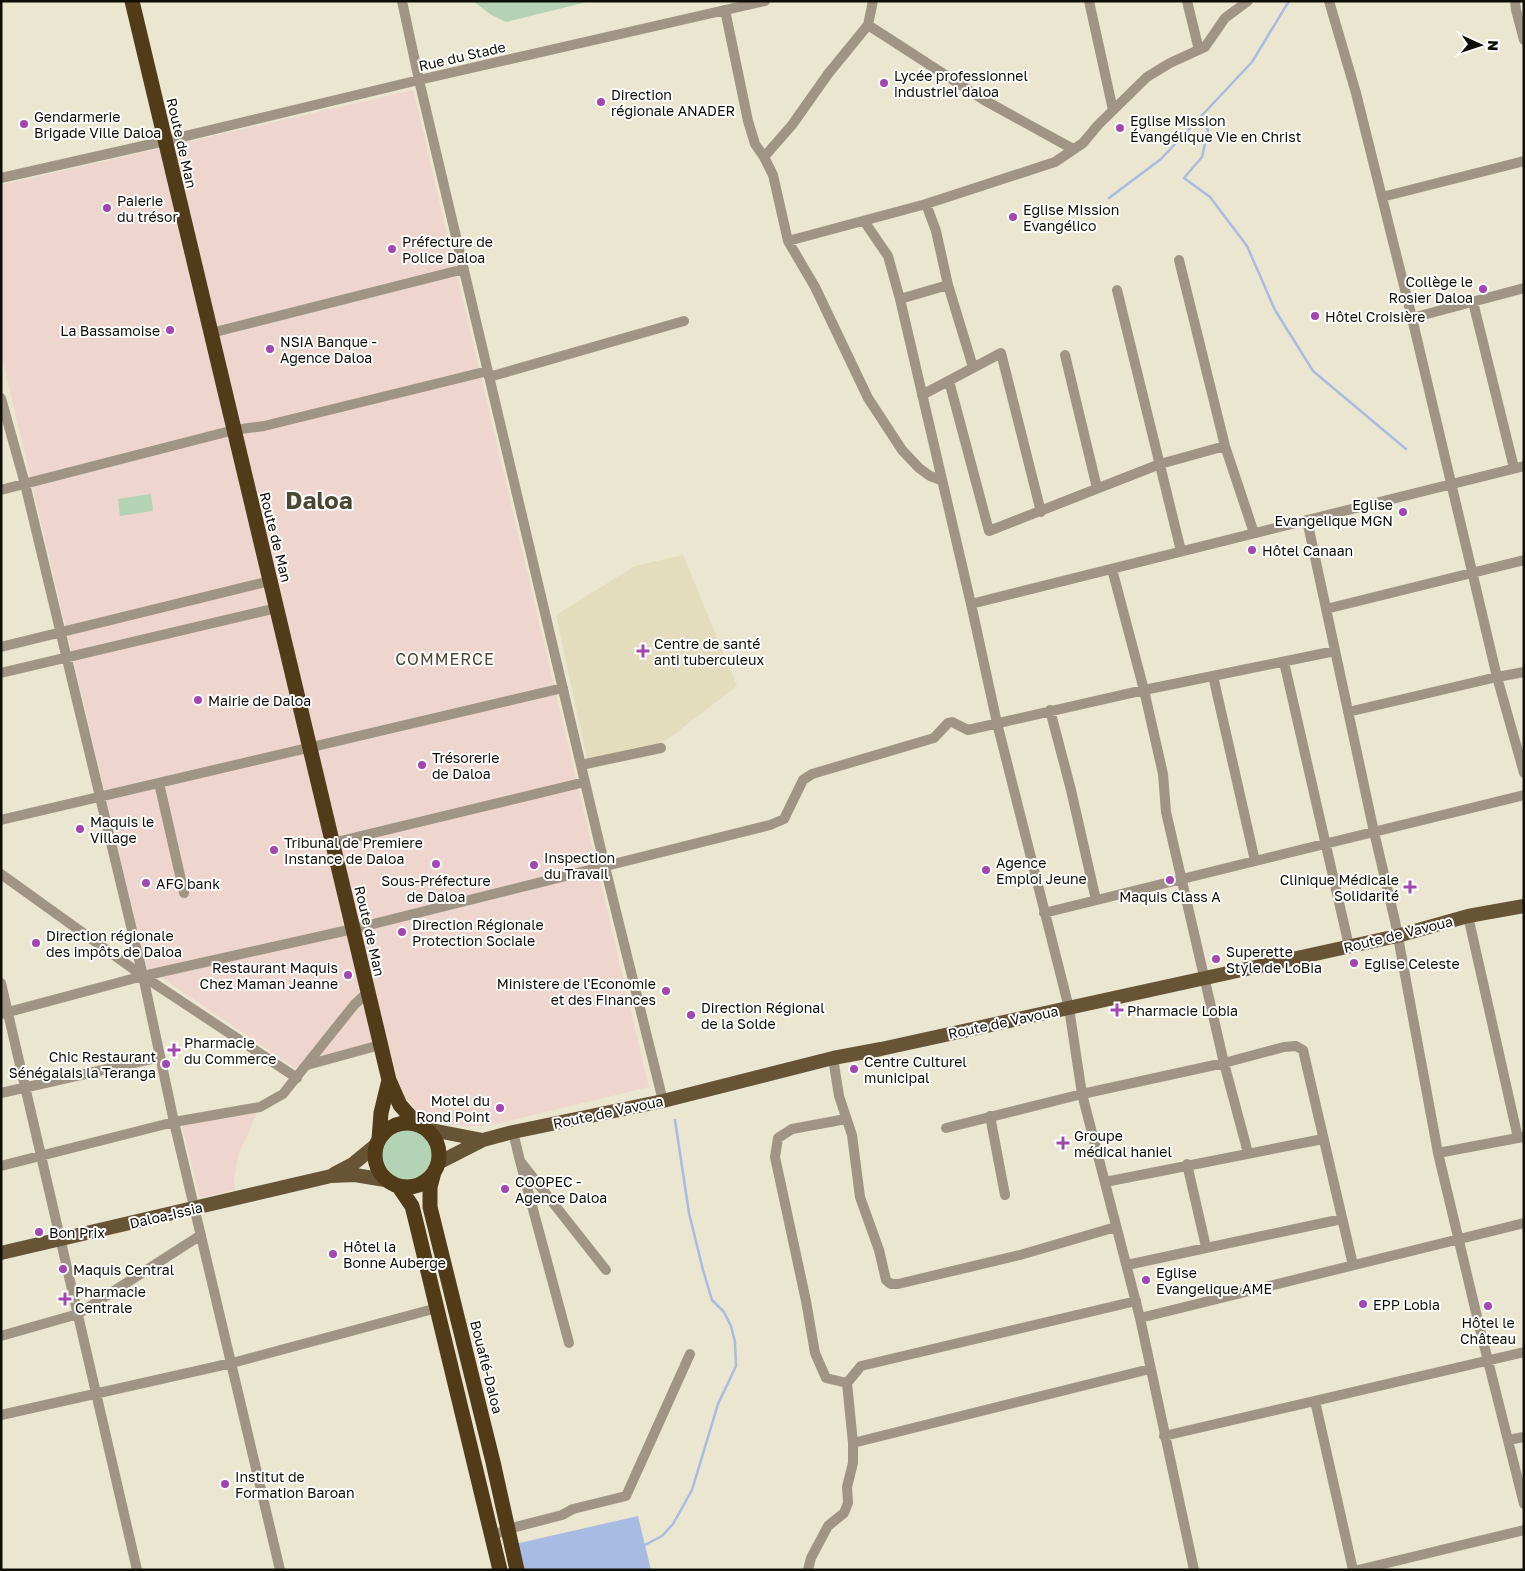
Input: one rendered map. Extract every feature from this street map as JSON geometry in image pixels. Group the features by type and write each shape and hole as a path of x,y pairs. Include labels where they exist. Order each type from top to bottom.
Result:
{"highway":[{"name":"Route de Man","path":"135,3 165,141 368,992 376,1046 400,1105 422,1127"},
{"path":"377,1142 387,1129 398,1123 411,1123 422,1127 437,1145 436,1167 430,1178 419,1185 406,1188 399,1187 386,1180 380,1174 375,1160 380,1113 389,1080"},
{"name":"Bouaflé-Daloa","path":"436,1167 430,1187 430,1207 491,1452 517,1570"},
{"path":"399,1187 412,1206 500,1570"}],"main road":[{"name":"Route de Vavoua","path":"483,1140 663,1101 833,1058 1398,936 1468,916 1524,906"},
{"path":"422,1127 483,1140"},
{"path":"436,1167 483,1140"},
{"path":"331,1176 353,1164 377,1142"},
{"path":"331,1176 355,1175 386,1180"},
{"name":"Daloa-Issia","path":"1,1253 331,1176"}],"street":[{"path":"402,1 605,867 663,1101"},
{"path":"764,157 792,125 828,74 868,25 873,1"},
{"path":"1089,1 1114,110"},
{"path":"1187,1 1199,50"},
{"path":"788,241 926,204 1055,162 1083,143 1098,125 1147,77 1170,62 1205,48 1225,18 1248,1"},
{"path":"1329,1 1356,92 1497,677 1524,773"},
{"path":"1515,1 1523,35"},
{"name":"Rue du Stade","path":"1,178 763,2"},
{"path":"725,10 748,121 755,144 773,175 788,241 820,295 873,405 902,450 919,468 930,476 942,480"},
{"path":"868,25 984,100 1073,149"},
{"path":"1382,197 1524,161"},
{"path":"926,204 936,232 948,285 973,367"},
{"path":"864,221 888,256 900,299 998,723 1069,1008 1082,1094 1136,1301 1194,1570"},
{"path":"1179,260 1225,446 1254,534"},
{"path":"211,333 464,269"},
{"path":"900,299 948,285"},
{"path":"1412,318 1524,288"},
{"path":"1117,290 1181,552"},
{"path":"971,604 1519,467 1473,302"},
{"path":"1,490 234,430 264,426 489,374 684,321"},
{"path":"922,395 999,353 1002,354 1040,512"},
{"path":"1065,355 1097,488"},
{"path":"948,381 988,530 990,531 1160,464 1225,446"},
{"path":"1,398 25,484 143,976 194,1209 280,1570"},
{"path":"1307,520 1398,936 1438,1153 1524,1504"},
{"path":"1326,609 1524,560"},
{"path":"1112,569 1144,690 1163,774 1166,812 1224,1063 1248,1153"},
{"path":"1,647 270,581"},
{"path":"1,673 277,608"},
{"path":"5,1013 143,976 353,929 778,823 784,819 803,780 812,774 934,738 948,722 968,730 1050,710 1335,651"},
{"path":"1284,662 1349,946"},
{"path":"1348,712 1524,672"},
{"path":"1213,676 1255,861"},
{"path":"1,820 563,688"},
{"path":"1050,710 1071,790 1096,900"},
{"path":"581,765 661,748"},
{"path":"332,843 585,782"},
{"path":"159,783 184,893"},
{"path":"1044,913 1524,796"},
{"path":"1,874 143,976 297,1078"},
{"path":"1438,1153 1521,1138 1468,916"},
{"path":"1,983 5,1013 42,1157 137,1570"},
{"path":"1,1166 174,1122 260,1107 283,1094 354,1005 368,992"},
{"path":"307,1065 376,1046"},
{"path":"946,1128 1082,1094 1224,1063 1284,1047 1296,1046 1303,1050 1353,1265"},
{"path":"1,1093 160,1057"},
{"path":"833,1058 839,1096 852,1135 860,1197 879,1250 886,1280 891,1284 898,1284 1020,1255 1116,1227"},
{"path":"990,1116 1005,1195"},
{"path":"846,1119 792,1129 778,1138 775,1157 806,1301 815,1353 826,1378 846,1383"},
{"path":"513,1132 569,1343"},
{"path":"1105,1182 1186,1164 1323,1139"},
{"path":"520,1161 606,1270"},
{"path":"1186,1164 1206,1247"},
{"path":"1127,1265 1342,1219"},
{"path":"1140,1318 1524,1223"},
{"path":"1,1336 78,1314 201,1235"},
{"path":"808,1570 810,1558 828,1526 844,1513 848,1503 847,1487 853,1463 853,1443 846,1383 861,1366 1136,1301"},
{"path":"1,1415 232,1363 437,1308"},
{"path":"1164,1436 1524,1352"},
{"path":"492,1536 508,1529 562,1515 573,1509 626,1496 690,1354"},
{"path":"853,1443 1150,1369"},
{"path":"1316,1401 1354,1570"},
{"path":"1508,1440 1524,1437"},
{"path":"1358,1570 1524,1530"}],"shaded area":[{"path":"413,90 649,1087 491,1125 447,1124 428,1119 416,1110 405,1097 398,1081 388,1041 318,1058 295,1068 146,967 1,353 1,185"},
{"name":"Centre de santé anti tuberculeux","path":"683,555 737,686 664,742 587,759 556,615 635,566"},
{"path":"259,1109 239,1153 234,1177 235,1190 200,1198 182,1126"}],"green space":[{"path":"473,1 591,1 506,22 490,14"},
{"path":"151,494 153,511 120,516 118,499"},
{"path":"401,1129 411,1129 421,1133 428,1140 432,1155 428,1170 421,1177 411,1181 401,1181 391,1177 384,1170 380,1160 380,1150 384,1140 391,1133"}],"water":[{"path":"638,1516 651,1570 521,1570 515,1544"}],"waterway":[{"path":"1109,198 1161,159 1252,62 1289,1"},
{"path":"1200,118 1208,130 1202,157 1184,178 1210,197 1247,246 1275,310 1313,371 1406,449"},
{"path":"643,1546 662,1536 673,1524 692,1490 718,1404 736,1366 735,1342 731,1326 724,1312 712,1300 703,1270 689,1213 675,1120"}],"place":[{"name":"Lycée professionnel industriel daloa","path":"884,83"},
{"name":"Direction régionale ANADER","path":"601,102"},
{"name":"Gendarmerie Brigade Ville Daloa","path":"24,124"},
{"name":"Eglise Mission Évangélique Vie en Christ","path":"1120,128"},
{"name":"Paierie du trésor","path":"107,208"},
{"name":"Eglise MIssion Evangélico","path":"1013,217"},
{"name":"Préfecture de Police Daloa","path":"392,249"},
{"name":"Collège le Rosier Daloa","path":"1483,289"},
{"name":"Hôtel Croisière","path":"1315,316"},
{"name":"La Bassamoise","path":"170,330"},
{"name":"NSIA Banque - Agence Daloa","path":"270,349"},
{"name":"Eglise Evangelique MGN","path":"1403,512"},
{"name":"Hôtel Canaan","path":"1252,550"},
{"name":"Centre de santé anti tuberculeux","path":"643,651"},
{"name":"Mairie de Daloa","path":"198,700"},
{"name":"Trésorerie de Daloa","path":"422,765"},
{"name":"Maquis le Village","path":"80,829"},
{"name":"Tribunal de Premiere Instance de Daloa","path":"274,850"},
{"name":"Sous-Préfecture de Daloa","path":"436,864"},
{"name":"Inspection du Travail","path":"534,865"},
{"name":"Agence Emploi Jeune","path":"986,870"},
{"name":"Maquis Class A","path":"1170,880"},
{"name":"AFG bank","path":"146,883"},
{"name":"Clinique Médicale Solidarité","path":"1410,887"},
{"name":"Direction Régionale Protection Sociale","path":"402,932"},
{"name":"Direction régionale des impôts de Daloa","path":"36,943"},
{"name":"Superette Style de LoBia","path":"1216,959"},
{"name":"Eglise Celeste","path":"1354,963"},
{"name":"Restaurant Maquis Chez Maman Jeanne","path":"348,975"},
{"name":"Ministere de l'Economie et des Finances","path":"666,991"},
{"name":"Pharmacie Lobia","path":"1117,1010"},
{"name":"Direction Régional de la Solde","path":"691,1015"},
{"name":"Pharmacie du Commerce","path":"174,1050"},
{"name":"Chic Restaurant Sénégalais la Teranga","path":"166,1064"},
{"name":"Centre Culturel municipal","path":"854,1069"},
{"name":"Motel du Rond Point","path":"500,1108"},
{"name":"Groupe médical haniel","path":"1063,1143"},
{"name":"COOPEC - Agence Daloa","path":"505,1189"},
{"name":"Bon Prix","path":"39,1232"},
{"name":"Hôtel la Bonne Auberge","path":"333,1254"},
{"name":"Maquis Central","path":"63,1269"},
{"name":"Eglise Evangelique AME","path":"1146,1280"},
{"name":"Pharmacie Centrale","path":"65,1299"},
{"name":"EPP Lobia","path":"1363,1304"},
{"name":"Hôtel le Château","path":"1488,1306"},
{"name":"Institut de Formation Baroan","path":"225,1484"}],"district":[{"name":"Daloa","path":"319,499"},
{"name":"COMMERCE","path":"445,659"}]}
